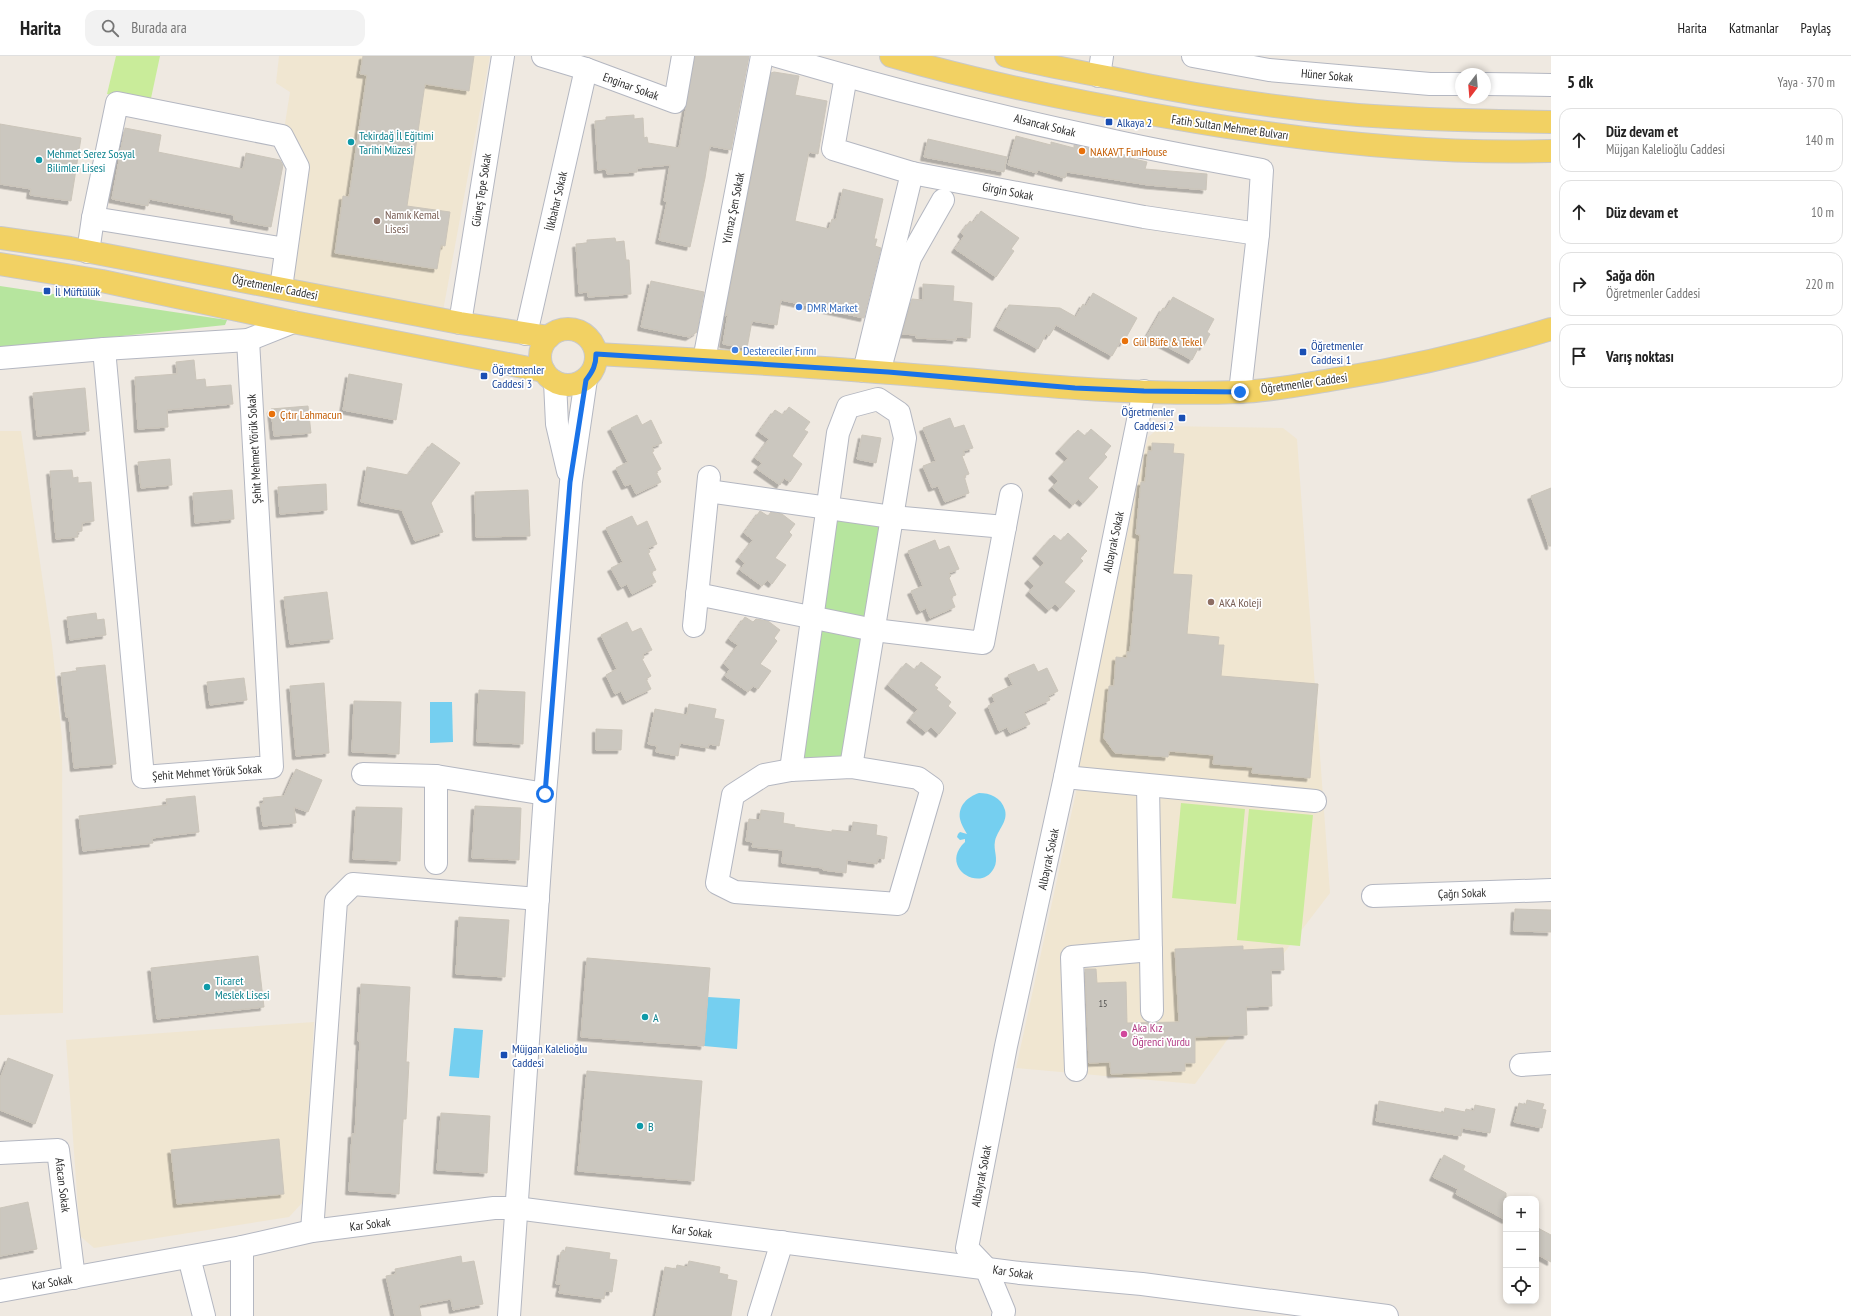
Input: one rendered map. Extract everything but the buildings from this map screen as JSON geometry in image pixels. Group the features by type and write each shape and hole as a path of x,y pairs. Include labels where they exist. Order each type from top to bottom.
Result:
{"main road":[{"name":"Fatih Sultan Mehmet Bulvarı","path":"891,56 938,70 1027,90 1113,108 1228,128 1334,141 1449,152 1551,151"},
{"path":"1006,56 1054,68 1100,66 1154,87 1261,104 1356,115 1452,121 1551,122"},
{"name":"Öğretmenler Caddesi","path":"0,238 88,252 460,323 549,337"},
{"path":"0,264 102,281 550,376 571,385 586,380 596,364 596,354 589,338 574,330 556,332 549,337 544,344 541,353 541,362 550,376"},
{"name":"Öğretmenler Caddesi","path":"596,354 704,360 1144,391 1240,392 1282,388 1360,375 1488,348 1551,329"}],"street":[{"name":"Güneş Tepe Sokak","path":"460,323 503,56"},
{"name":"Enginar Sokak","path":"543,56 586,69 675,102 683,56"},
{"name":"Yılmaz Şen Sokak","path":"704,360 762,56"},
{"name":"Alsancak Sokak","path":"777,56 846,76 1105,140 1262,170 1258,234 1240,392"},
{"name":"Hüner Sokak","path":"1193,56 1268,70 1430,84 1455,84"},
{"name":"İlkbahar Sokak","path":"526,334 586,69"},
{"name":"Girgin Sokak","path":"846,76 833,149 912,173 1144,217 1258,234"},
{"path":"1491,84 1551,85"},
{"path":"88,252 93,218 117,103 282,136 298,166 281,288"},
{"path":"878,399 875,372 912,173"},
{"path":"875,372 910,258 943,200"},
{"path":"93,218 286,249"},
{"path":"0,358 104,349 248,340 293,322"},
{"name":"Şehit Mehmet Yörük Sokak","path":"104,349 143,777 272,767 248,340"},
{"path":"550,376 557,424 570,482"},
{"path":"509,1316 545,794 570,482 586,380"},
{"name":"Albayrak Sokak","path":"1003,1316 1004,1311 986,1268 967,1248 1006,1046 1065,777 1144,391"},
{"path":"791,770 838,433 848,407 878,399 899,413 905,438 851,766"},
{"path":"694,626 708,484 827,508 892,517 1005,527"},
{"path":"697,594 874,630 983,643 1011,495"},
{"path":"851,766 918,778 932,788 898,904 735,892 717,883 733,795 764,775 791,770 851,766"},
{"path":"363,774 436,776 545,794"},
{"path":"436,776 436,863"},
{"path":"1065,777 1315,801"},
{"path":"1148,786 1152,1011"},
{"path":"312,1231 336,901 353,884 538,899"},
{"name":"Çağrı Sokak","path":"1373,896 1551,890"},
{"path":"1076,1070 1072,956 1151,950"},
{"path":"1521,1065 1551,1063"},
{"name":"Afacan Sokak","path":"0,1153 58,1150 74,1278"},
{"name":"Kar Sokak","path":"0,1291 242,1247 312,1231 494,1208 516,1208 1020,1273 1142,1284 1387,1316"},
{"path":"759,1316 782,1242"},
{"path":"242,1247 242,1316"},
{"path":"189,1257 204,1316"}],"shaded area":[{"name":"Namık Kemal Lisesi","path":"279,56 490,56 443,311 288,282 301,160 284,130 290,92 276,83"},
{"name":"AKA Koleji","path":"1162,426 1283,428 1297,439 1330,893 1271,970 1230,1036 1195,1084 1016,1068 1078,783 1078,765 1148,437"},
{"path":"0,431 21,431 52,645 62,738 63,1013 0,1015"},
{"path":"314,1022 303,1202 289,1217 94,1248 80,1236 66,1040"}],"green space":[{"path":"116,56 160,56 150,103 107,94"},
{"path":"0,286 227,320 225,325 0,349"},
{"path":"841,517 878,522 883,530 865,620 826,610 823,605 835,521"},
{"path":"826,627 864,639 843,755 837,760 805,759 800,751 819,631"},
{"path":"1181,803 1245,809 1236,904 1172,898"},
{"path":"1249,809 1313,815 1300,946 1237,940"}],"water":[{"path":"430,702 452,702 453,742 430,743"},
{"path":"979,793 991,795 998,799 1001,802 1006,814 995,841 996,858 994,868 988,875 980,878 972,878 964,874 959,868 956,860 958,851 965,842 965,839 960,840 957,837 960,832 967,834 960,821 960,810 962,806 967,800"},
{"path":"708,997 740,999 737,1049 704,1046"},
{"path":"454,1028 483,1030 479,1078 449,1076"}],"place":[{"name":"Alkaya 2","path":"1109,122"},
{"name":"Tekirdağ İl Eğitimi Tarihi Müzesi","path":"351,142"},
{"name":"NAKAVT FunHouse","path":"1082,151"},
{"name":"Mehmet Serez Sosyal Bilimler Lisesi","path":"39,160"},
{"name":"Namık Kemal Lisesi","path":"377,221"},
{"name":"İl Müftülük","path":"47,291"},
{"name":"DMR Market","path":"799,307"},
{"name":"Gül Büfe & Tekel","path":"1125,341"},
{"name":"Destereciler Fırını","path":"735,350"},
{"name":"Öğretmenler Caddesi 1","path":"1303,352"},
{"name":"Öğretmenler Caddesi 3","path":"484,376"},
{"name":"Çıtır Lahmacun","path":"272,414"},
{"name":"Öğretmenler Caddesi 2","path":"1182,418"},
{"name":"AKA Koleji","path":"1211,602"},
{"name":"Ticaret Meslek Lisesi","path":"207,987"},
{"name":"A","path":"645,1017"},
{"name":"Aka Kız Öğrenci Yurdu","path":"1124,1034"},
{"name":"Müjgan Kalelioğlu Caddesi","path":"504,1055"},
{"name":"B","path":"640,1126"}],"route":[{"path":"545,794 570,507 570,482 586,380 596,364 596,354 888,372 1075,388 1144,391 1240,392"}]}
